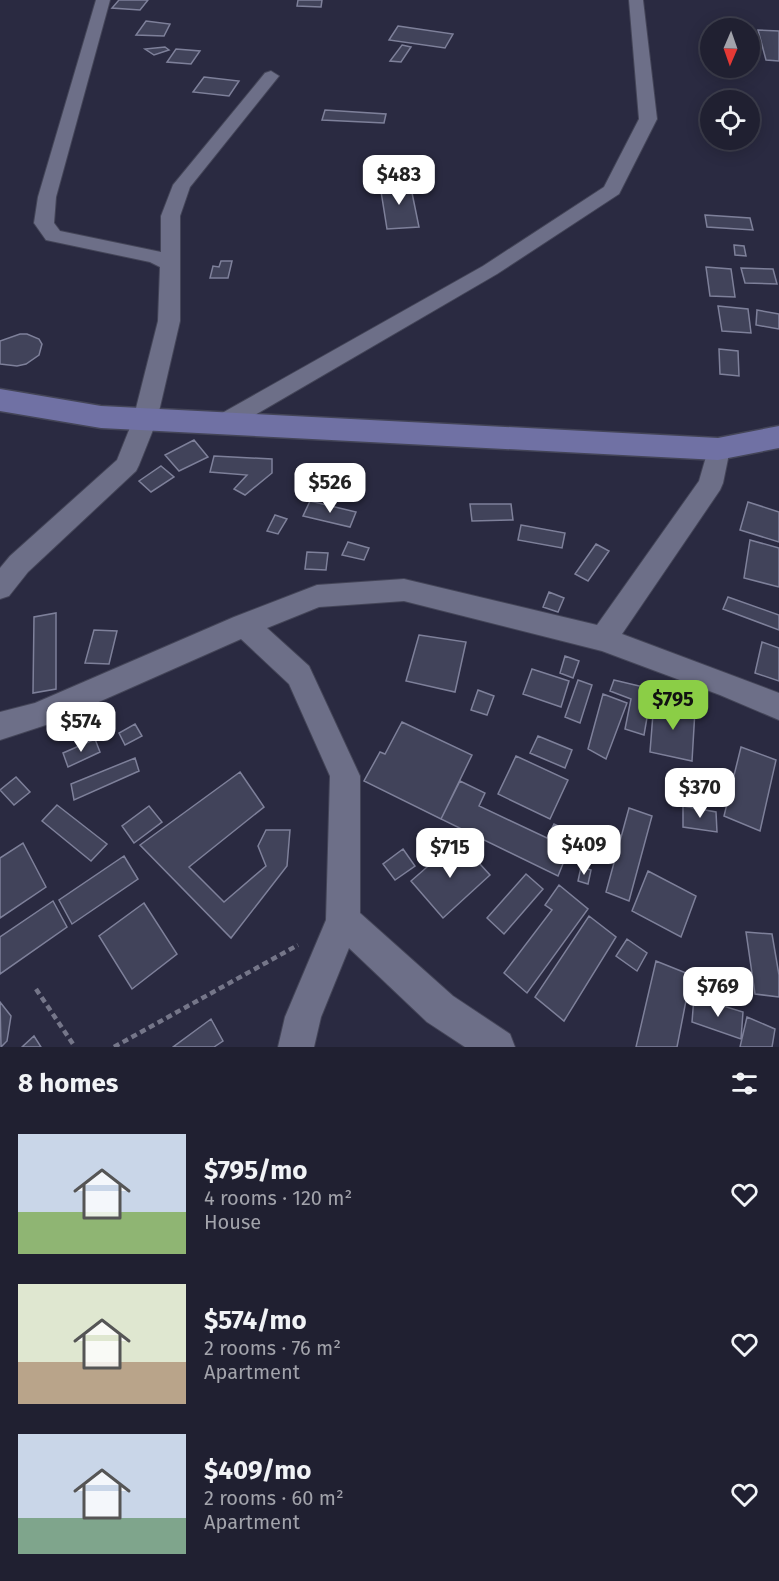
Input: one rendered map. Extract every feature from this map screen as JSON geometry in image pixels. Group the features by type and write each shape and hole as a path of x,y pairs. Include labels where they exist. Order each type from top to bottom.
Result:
{"main road":[{"path":"0,400 101,417 718,449 763,442 779,437"},
{"path":"0,424 101,417"}],"street":[{"path":"103,0 47,197 44,223 53,236 150,256 162,259 170,265"},
{"path":"223,423 490,270 612,190 648,118 636,0"},
{"path":"0,588 19,564 127,465 145,420 169,321 171,278 169,216 175,197 182,185 271,76"},
{"path":"603,639 711,483 718,449"},
{"path":"0,726 39,715 244,625 317,596 404,590 603,639 730,686 779,707"},
{"path":"244,625 299,675 345,776 343,920 303,1017 296,1047"},
{"path":"343,920 440,1009 497,1047"}],"path":[{"path":"114,1047 343,920"},
{"path":"36,989 75,1047"}],"building":[{"path":"119,0 148,0 140,10 112,8"},
{"path":"298,0 322,0 321,7 297,6"},
{"path":"146,21 170,24 164,36 136,35"},
{"path":"398,26 453,34 445,48 389,40"},
{"path":"760,30 779,31 779,61 766,60"},
{"path":"402,45 411,47 401,62 390,61"},
{"path":"165,47 169,50 154,55 145,49"},
{"path":"176,49 200,51 191,64 167,62"},
{"path":"204,77 239,81 229,96 193,92"},
{"path":"325,110 386,114 384,123 322,120"},
{"path":"410,183 419,227 387,229 380,185"},
{"path":"705,215 750,218 753,230 707,227"},
{"path":"734,245 744,246 746,256 735,255"},
{"path":"221,261 232,261 228,278 210,278 213,266 219,267"},
{"path":"706,267 731,269 735,297 710,296"},
{"path":"741,268 773,269 777,284 745,283"},
{"path":"718,306 748,309 751,333 722,331"},
{"path":"757,310 779,314 779,329 756,325"},
{"path":"20,334 39,339 42,344 39,355 26,364 17,366 0,364 0,341"},
{"path":"719,349 738,351 739,376 720,374"},
{"path":"194,440 208,457 179,471 165,455"},
{"path":"214,456 272,459 272,473 245,495 234,489 247,475 210,472"},
{"path":"161,466 174,477 151,492 139,481"},
{"path":"310,501 356,512 350,527 303,516"},
{"path":"748,502 779,512 779,542 740,530"},
{"path":"470,504 511,504 513,520 472,521"},
{"path":"275,515 287,519 278,534 267,531"},
{"path":"521,525 565,533 562,548 518,540"},
{"path":"750,540 779,548 779,587 744,578"},
{"path":"348,542 369,548 364,560 342,555"},
{"path":"596,544 609,551 588,581 575,574"},
{"path":"307,552 328,553 326,570 305,569"},
{"path":"549,592 564,598 558,612 543,607"},
{"path":"728,597 779,615 779,630 723,609"},
{"path":"56,613 56,689 33,693 34,617"},
{"path":"94,630 117,631 109,664 85,663"},
{"path":"419,635 466,642 455,692 406,681"},
{"path":"762,642 779,648 779,681 755,673"},
{"path":"565,656 579,661 573,678 560,673"},
{"path":"532,669 569,681 561,707 523,694"},
{"path":"578,680 592,685 580,723 565,717"},
{"path":"614,680 652,689 644,735 625,729 631,699 610,691"},
{"path":"478,690 494,696 487,715 471,710"},
{"path":"603,694 627,703 606,759 588,749"},
{"path":"654,701 695,710 692,761 650,752"},
{"path":"402,722 472,755 441,819 364,781 380,752 385,754"},
{"path":"135,724 142,736 125,745 119,733"},
{"path":"538,736 572,750 565,768 530,753"},
{"path":"95,739 100,752 68,767 63,753"},
{"path":"741,747 776,760 760,831 724,816"},
{"path":"516,756 568,780 550,819 498,794"},
{"path":"135,758 139,771 74,800 71,784"},
{"path":"240,772 264,807 189,867 224,902 266,866 258,846 266,830 290,830 287,866 231,938 140,845"},
{"path":"16,777 30,792 14,805 0,790"},
{"path":"460,781 485,793 479,806 547,838 554,824 575,834 558,876 441,819"},
{"path":"57,805 107,844 91,861 42,821"},
{"path":"149,806 162,822 134,843 122,826"},
{"path":"683,806 716,812 717,832 683,827"},
{"path":"629,808 652,816 629,901 606,892"},
{"path":"458,840 490,875 443,918 411,881"},
{"path":"23,843 46,887 0,918 0,858"},
{"path":"403,849 415,866 395,880 383,864"},
{"path":"124,856 138,879 72,924 59,900"},
{"path":"581,867 591,870 588,884 578,881"},
{"path":"648,871 696,896 681,937 632,911"},
{"path":"526,874 543,889 504,934 487,918"},
{"path":"559,885 588,909 527,993 504,973 552,910 545,905"},
{"path":"53,901 67,927 0,974 0,937"},
{"path":"144,903 177,954 132,989 99,936"},
{"path":"589,916 616,937 564,1021 535,997"},
{"path":"746,932 772,934 779,975 779,997 755,994"},
{"path":"627,939 647,953 637,971 616,956"},
{"path":"656,961 691,975 677,1047 636,1047"},
{"path":"694,997 743,1012 741,1039 692,1022"},
{"path":"0,1002 11,1016 7,1041 1,1047"},
{"path":"747,1017 775,1029 772,1047 740,1047"},
{"path":"211,1019 223,1041 214,1047 173,1047"},
{"path":"34,1036 41,1047 22,1047"}]}
